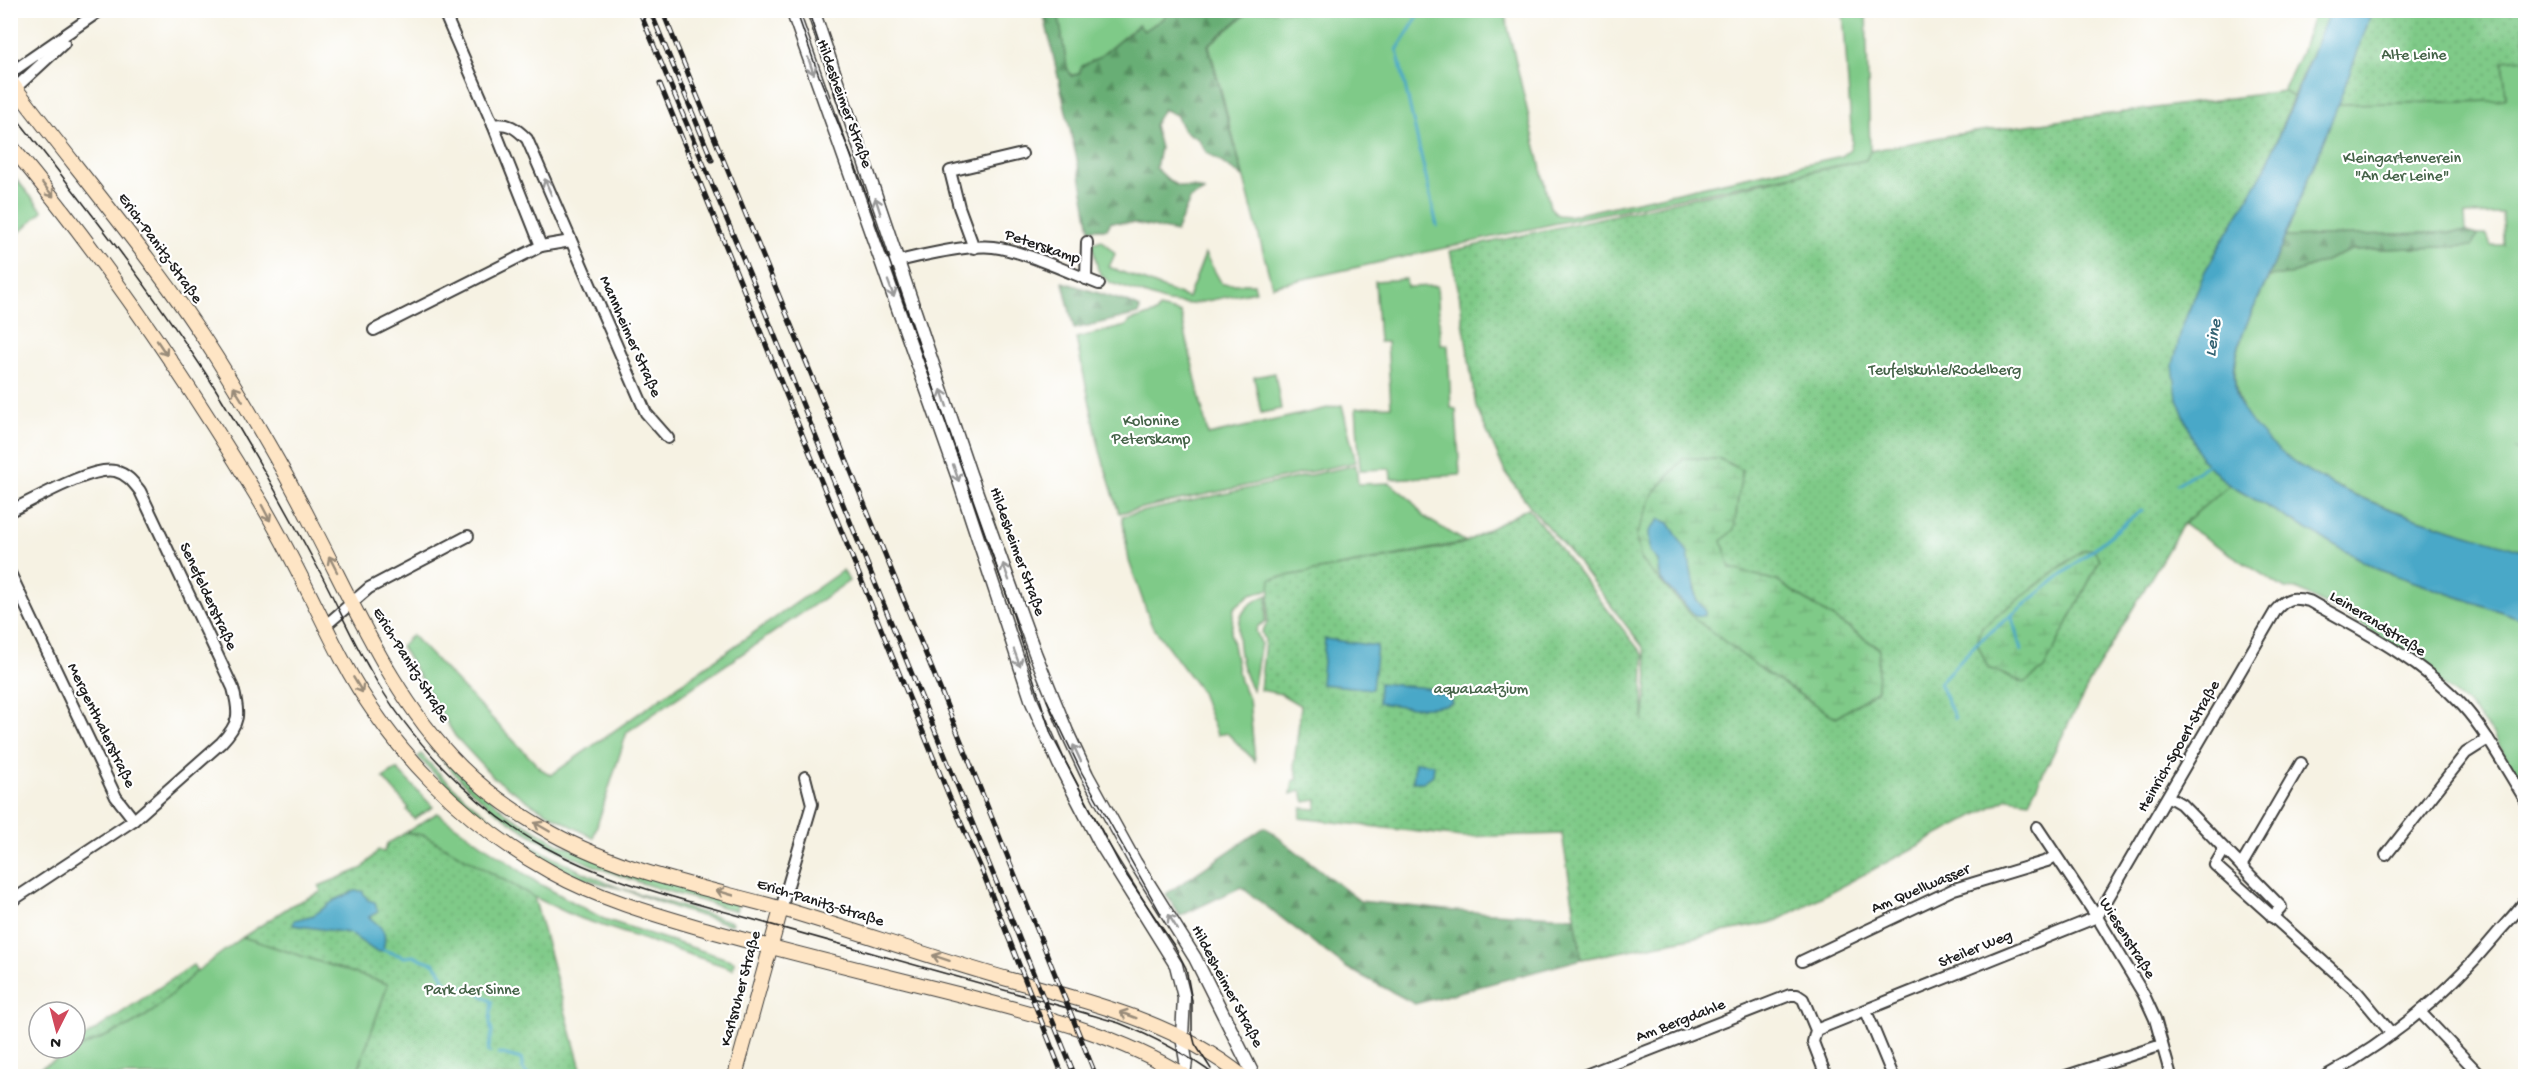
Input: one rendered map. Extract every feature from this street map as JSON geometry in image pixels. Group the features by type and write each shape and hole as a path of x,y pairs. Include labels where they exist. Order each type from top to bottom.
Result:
{"main road":[{"name":"Erich-Panitz-Straße","path":"12,88 75,162 179,302 214,355 267,440 391,671 433,735 460,766 507,806 568,842 612,860 1107,1007 1182,1037 1214,1056 1242,1077"},
{"path":"10,145 69,216 181,375 258,497 343,660 373,710 402,749 459,807 501,840 553,873 601,894 668,918 771,948 1015,1009 1098,1034 1161,1061 1184,1076"},
{"name":"Karlsruher Straße","path":"735,1077 781,909"}],"street":[{"path":"10,73 101,10"},
{"path":"443,10 541,246"},
{"name":"Hildesheimer Straße","path":"792,10 958,478 1032,702 1059,764 1100,843 1176,965 1184,997 1182,1037 1186,1061 1184,1076"},
{"name":"Hildesheimer Straße","path":"813,10 896,262 974,485 1035,653 1067,732 1087,775 1135,862 1196,958 1254,1077"},
{"path":"12,88 90,18"},
{"name":"Mannheimer Straße","path":"492,125 504,123 517,129 527,139 646,413 668,438"},
{"path":"974,248 959,207 950,171 1022,154"},
{"path":"374,330 541,246 571,241"},
{"path":"1086,279 1087,242"},
{"name":"Peterskamp","path":"883,266 974,248 992,247 1010,251 1099,284"},
{"name":"Senefelderstraße","path":"10,511 93,472 117,472 131,479 140,491 233,688 238,705 234,730 134,820"},
{"path":"326,626 369,588 468,536"},
{"name":"Mergenthalerstraße","path":"10,573 116,797 134,820"},
{"name":"Leinerandstraße","path":"2294,598 2309,601 2400,654 2462,706 2488,739 2526,801"},
{"name":"Heinrich-Spoerl-Straße","path":"2097,917 2276,610 2284,600 2294,598"},
{"path":"2386,855 2466,753 2488,739"},
{"path":"2241,866 2301,763"},
{"path":"781,909 812,804 805,777"},
{"path":"2169,796 2181,804 2282,907 2272,917"},
{"path":"10,902 134,820"},
{"name":"Wiesenstraße","path":"2037,827 2097,917 2144,995 2155,1019 2171,1077"},
{"path":"2224,849 2215,865 2357,992 2392,1034"},
{"name":"Am Quellwasser","path":"1802,961 1954,889 2047,861 2055,856"},
{"path":"2326,1077 2370,1052 2421,1013 2488,945 2526,899"},
{"name":"Steiler Weg","path":"1816,1030 2097,917"},
{"name":"Am Bergdahle","path":"1583,1077 1790,995 1797,995 1803,999 1816,1030"},
{"path":"1866,1011 1893,1077"},
{"path":"2421,1013 2481,1077"},
{"path":"1816,1030 1813,1042 1826,1077"},
{"path":"2066,1077 2162,1045"}],"green space":[{"path":"1043,11 1058,11 1067,67 1071,76 1079,74 1082,66 1098,58 1139,25 1144,31 1164,18 1167,11 1249,11 1208,45 1243,177 1206,152 1198,139 1184,131 1176,115 1163,109 1154,125 1160,148 1156,168 1177,185 1204,191 1190,199 1176,232 1133,223 1111,222 1107,229 1090,229 1078,164"},
{"path":"1058,11 1167,11 1164,18 1144,31 1138,25 1097,59 1082,67 1079,74 1071,75 1067,68"},
{"path":"1250,11 1504,11 1550,207 1558,215 1569,216 1842,156 1850,150 1852,142 1843,11 1866,11 1870,151 1866,160 1553,224 1272,286 1209,45"},
{"path":"2315,11 2330,11 2293,97 2283,91 2300,55"},
{"name":"Alte Leine","path":"2372,11 2525,11 2525,59 2503,61 2506,98 2497,101 2337,104"},
{"name":"Kleingartenverein \"An der Leine\"","path":"2525,59 2526,449 2516,449 2525,455 2525,551 2399,512 2350,493 2306,470 2269,443 2244,411 2235,375 2242,337 2269,277 2290,275 2352,250 2472,246 2477,235 2487,235 2491,245 2504,245 2503,214 2465,215 2466,232 2285,237 2337,104 2497,101 2506,98 2503,60"},
{"name":"Teufelskuhle/Rodelberg","path":"2283,91 2293,97 2265,169 2205,271 2182,327 2177,398 2201,459 2229,485 2183,524 2094,674 2029,801 2008,798 1774,922 1582,959 1562,834 1462,837 1300,818 1302,808 1316,809 1317,800 1305,802 1301,791 1291,794 1293,781 1298,779 1294,764 1301,706 1281,694 1260,690 1265,640 1262,632 1267,623 1271,579 1462,544 1528,508 1644,656 1643,722 1648,673 1642,646 1505,472 1476,407 1458,288 1450,251 1866,160 1870,151 1952,135","holes":["1684,458 1720,459 1742,470 1734,529 1722,541 1730,568 1777,581 1879,648 1877,691 1836,718 1766,673 1696,620 1641,561 1636,536 1653,494","2093,548 2100,560 2044,669 2024,683 1988,668 1977,643 1982,627 2081,551"]},
{"path":"11,173 43,211 10,240"},
{"path":"2466,232 2477,235 2472,246 2352,250 2290,275 2269,277 2285,237"},
{"path":"1102,240 1115,254 1109,267 1188,298 1205,254 1222,284 1254,284 1256,291 1192,304 1167,302 1111,283 1102,276 1098,270 1092,243"},
{"path":"1406,279 1407,287 1437,286 1441,345 1448,345 1451,408 1456,409 1460,475 1391,479 1390,469 1360,470 1356,408 1391,406 1387,342 1379,342 1375,281"},
{"path":"1063,282 1130,303 1140,308 1139,314 1074,329"},
{"name":"Kolonine Peterskamp","path":"1159,308 1181,313 1208,435 1342,405 1356,462 1119,513 1100,451 1076,338 1126,326 1130,321 1156,313"},
{"path":"1275,373 1281,409 1261,413 1254,377"},
{"path":"1684,458 1720,459 1743,470 1730,568 1777,581 1879,648 1877,691 1836,718 1766,673 1696,620 1641,561 1636,536 1653,494","holes":["1658,561 1695,585 1696,599 1705,610 1695,615 1661,580"]},
{"path":"1356,465 1358,484 1390,483 1411,500 1424,517 1466,542 1272,579 1271,589 1251,594 1234,608 1231,634 1240,681 1249,699 1255,761 1227,733 1217,735 1200,690 1151,624 1129,561 1122,516"},
{"path":"2229,485 2377,569 2525,620 2525,781 2520,785 2493,734 2466,703 2363,625 2297,589 2285,589 2183,524"},
{"path":"2093,548 2100,560 2044,669 2024,683 1988,668 1977,643 1982,627 2082,551"},
{"path":"843,570 849,581 627,732 593,838 532,804 494,778 455,736 401,646 412,635 541,769 551,775"},
{"path":"1268,595 1265,622 1258,626 1256,631 1261,643 1253,690 1242,662 1238,639 1240,619 1246,608"},
{"path":"430,745 506,813 559,844 738,903 736,911 631,880 564,852 532,835 501,815 473,792"},
{"path":"421,754 466,798 513,834 565,863 622,889 582,878 558,868 514,842 454,793 418,757"},
{"path":"397,769 433,807 414,819 407,810 409,808 383,778"},
{"path":"437,813 538,883 604,919 734,961 733,969 576,917 534,897 424,835 405,833"},
{"path":"1265,827 1360,901 1455,911 1575,917 1582,959 1415,1004 1347,968 1241,887 1180,916 1166,894"},
{"name":"Park der Sinne","path":"405,833 424,835 534,897 583,1076 356,1076 388,984 243,937 292,905 321,892 319,886 363,868 378,850 384,852 387,844"},
{"path":"623,889 733,922 732,925 684,911"},
{"path":"243,937 388,984 356,1076 24,1076 55,1060 87,1060 87,1044 131,1025 152,1012 197,971"},
{"path":"193,965 197,971 152,1012 131,1025 87,1044 87,1036"}],"water":[{"name":"Leine","path":"2330,10 2372,11 2314,165 2241,341 2234,372 2238,400 2263,436 2293,461 2329,483 2409,516 2525,551 2525,620 2377,569 2229,485 2201,459 2177,398 2173,365 2182,327 2205,271 2265,169"},
{"path":"1660,519 1669,523 1688,553 1696,599 1705,610 1705,616 1695,615 1661,580 1658,561 1650,551 1649,531"},
{"path":"1325,639 1377,646 1372,689 1321,684"},
{"path":"1379,683 1427,688 1438,694 1448,693 1452,703 1424,707 1378,703"},
{"path":"1415,762 1434,764 1433,775 1423,782 1413,782"},
{"path":"355,891 362,891 368,900 375,902 378,912 369,917 383,930 385,938 383,950 380,952 349,933 293,925 294,920 314,915 335,900"}],"waterway":[{"path":"1422,10 1397,50 1437,226"},
{"path":"2177,484 2207,465"},
{"path":"1955,718 1939,683 1977,643 2142,510"},
{"path":"2012,617 2021,651"},
{"path":"383,950 433,963 446,983 478,992 492,1002 490,1023 492,1032 488,1052 490,1052"},
{"path":"499,1053 521,1059 523,1069 528,1076"}],"tram line":[{"path":"796,10 819,76 861,180 1010,605 1051,734 1121,867 1175,947 1186,968 1192,1001 1192,1032 1195,1044 1211,1069"},
{"path":"808,10 844,120"},
{"path":"10,110 138,276 210,380 294,523 384,694 422,744 467,791 492,812 543,846 619,880 1119,1023 1169,1046 1216,1076"},
{"path":"1047,700 1082,773 1161,914"}],"railway":[{"path":"639,10 755,287 1075,1076"},
{"path":"650,10 712,160"},
{"path":"662,10 1096,1076"},
{"path":"660,84 949,796 981,868 1063,1076"}],"park label":[{"name":"aquaLaatzium","path":"1481,690"}]}
